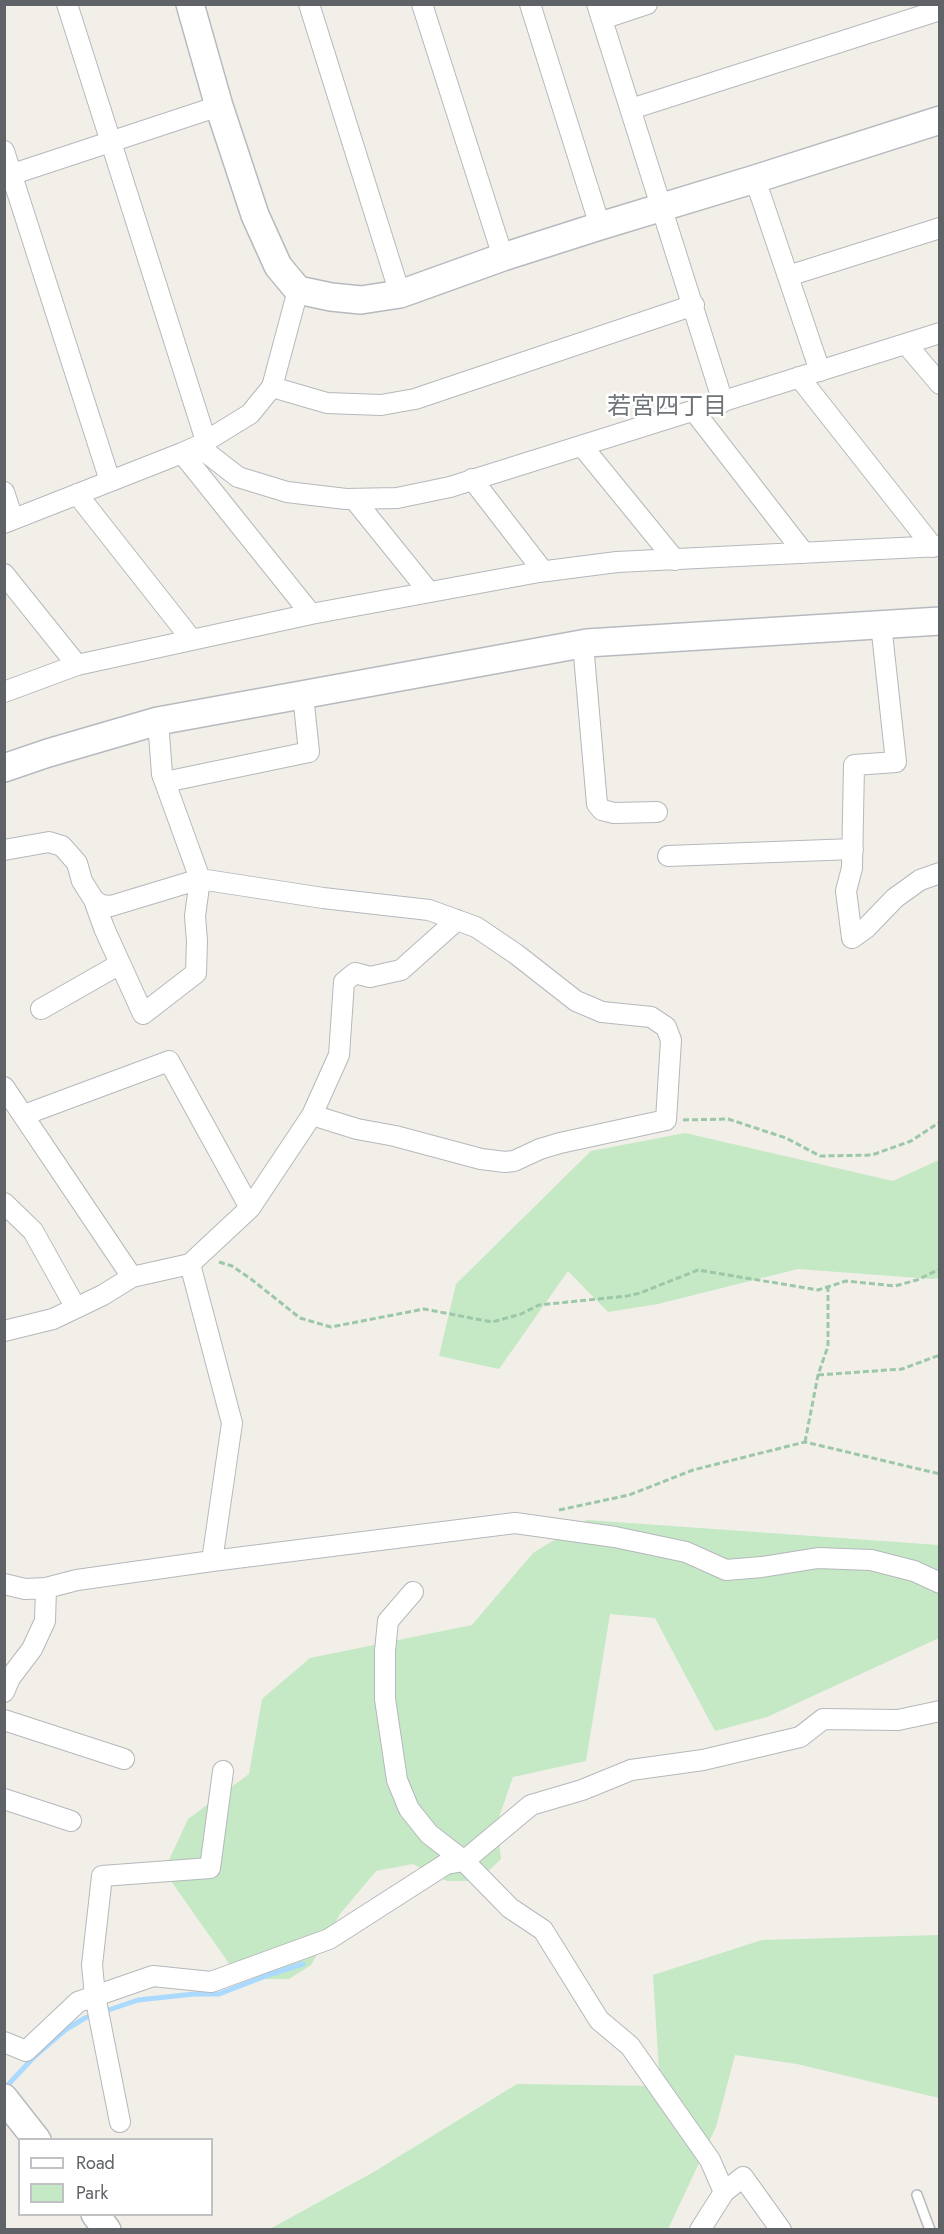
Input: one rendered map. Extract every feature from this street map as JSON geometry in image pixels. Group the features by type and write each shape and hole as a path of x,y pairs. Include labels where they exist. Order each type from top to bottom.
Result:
{"street":[{"path":"67,4 111,141 195,447 311,614"},
{"path":"189,4 219,106 255,215 278,266 298,290 331,297 361,300 400,294 503,257 755,180 939,120"},
{"path":"309,4 400,294"},
{"path":"422,4 503,257"},
{"path":"530,4 600,226"},
{"path":"647,4 600,12 723,402"},
{"path":"631,109 939,10"},
{"path":"8,176 219,106"},
{"path":"4,151 8,176 110,481"},
{"path":"755,180 820,371"},
{"path":"788,276 939,228"},
{"path":"4,492 9,521 195,447 250,414 272,387 298,290"},
{"path":"272,387 327,403 381,405 415,399 694,305"},
{"path":"195,447 238,477 287,492 354,499 397,498 450,487 939,333"},
{"path":"906,344 939,384"},
{"path":"799,378 936,547"},
{"path":"694,411 804,553"},
{"path":"582,446 675,560"},
{"path":"472,479 543,571"},
{"path":"77,494 192,640"},
{"path":"354,499 429,592"},
{"path":"4,692 77,665 311,614 543,571 617,562 936,547"},
{"path":"4,574 77,665"},
{"path":"4,768 158,720 582,644 939,621"},
{"path":"881,624 896,762 854,765 852,868 846,891 852,938 866,928 895,898 920,880 939,873"},
{"path":"582,644 597,804 602,810 614,813 657,812"},
{"path":"165,782 309,752 303,695"},
{"path":"4,850 49,842 62,846 76,863 82,881 94,900 143,1014 196,973 195,916 200,879 162,774 158,720"},
{"path":"668,856 853,849"},
{"path":"94,900 101,905 111,906 200,879 323,898 429,910 476,927 516,954 576,1001 603,1012 651,1017 666,1027 671,1040 666,1120 560,1143 514,1161 481,1159 395,1136 357,1129 312,1115"},
{"path":"4,1331 53,1319 132,1277 190,1264 250,1208 312,1115 339,1055 344,982 355,973 370,977 401,970 457,920"},
{"path":"41,1009 120,964"},
{"path":"24,1115 169,1061 250,1208"},
{"path":"4,1087 132,1277"},
{"path":"4,1203 33,1231 76,1308"},
{"path":"190,1264 232,1424 212,1561"},
{"path":"4,1584 25,1588 46,1588 77,1580 212,1561 515,1523 615,1537 686,1552 726,1570 818,1558 871,1560 914,1571 939,1582"},
{"path":"4,1692 10,1678 32,1649 45,1621 46,1588"},
{"path":"413,1592 388,1621 385,1651 385,1699 397,1780 409,1809 429,1834 464,1861 510,1908 543,1930 599,2019 630,2046 710,2160 724,2192"},
{"path":"4,2042 26,2051 78,2002 153,1976 211,1982 329,1939 446,1864 464,1861 531,1805 582,1790 631,1770 703,1760 800,1737 823,1719 898,1720 939,1712"},
{"path":"4,1720 124,1759"},
{"path":"120,2122 95,1996 92,1965 102,1876 210,1868 223,1771"},
{"path":"4,1799 71,1821"},
{"path":"4,2098 36,2138"},
{"path":"700,2229 724,2192 743,2177 781,2229"},
{"path":"97,2216 107,2229"}],"lane":[{"path":"917,2195 930,2229"}],"path":[{"path":"666,1120 728,1119 786,1138 820,1156 872,1155 911,1141 939,1122"},
{"path":"190,1264 213,1261 232,1266 300,1318 331,1327 424,1309 492,1322 521,1314 539,1305 634,1295 698,1270 818,1290 846,1281 896,1286 917,1280 939,1269"},
{"path":"805,1442 818,1376 828,1346 828,1287"},
{"path":"818,1376 902,1369 939,1355"},
{"path":"554,1511 629,1495 693,1470 805,1442 939,1474"}],"green space":[{"path":"685,1133 893,1181 939,1160 939,1278 798,1269 658,1304 608,1312 568,1271 499,1369 439,1356 456,1284 591,1151"},
{"path":"587,1520 939,1545 939,1638 767,1717 715,1731 655,1618 610,1614 586,1761 513,1777 497,1823 501,1859 478,1881 447,1881 413,1864 376,1871 340,1914 311,1965 289,1979 240,1979 164,1871 188,1819 249,1774 262,1699 310,1658 472,1625 533,1553"},
{"path":"939,1935 939,2098 797,2064 735,2055 716,2127 668,2229 268,2230 372,2173 517,2084 660,2086 653,1975 762,1940"}],"waterway":[{"path":"4,2089 34,2057 65,2030 85,2018 138,2000 194,1994 219,1994 303,1964"}],"district":[{"name":"若宮四丁目","path":"667,408"}]}
